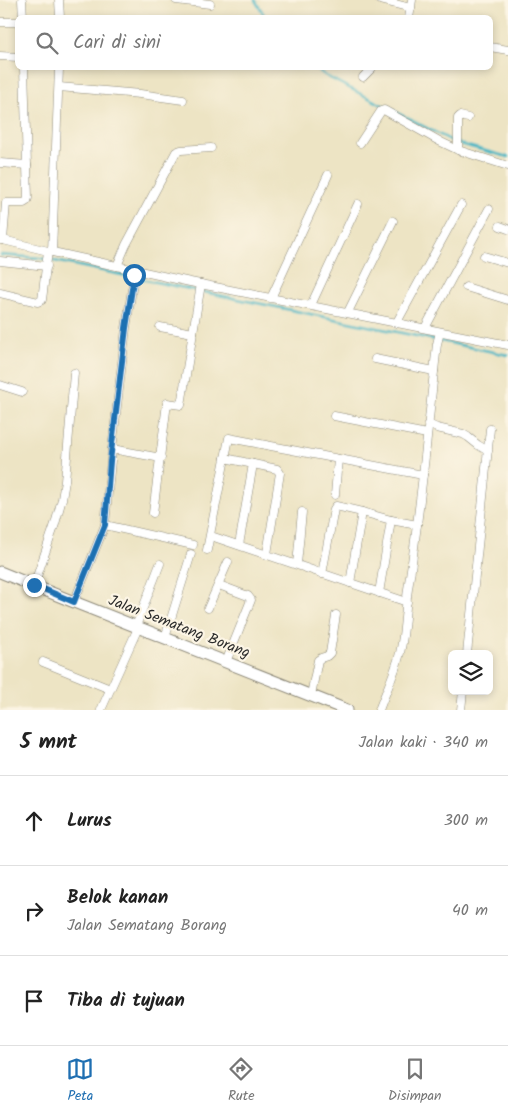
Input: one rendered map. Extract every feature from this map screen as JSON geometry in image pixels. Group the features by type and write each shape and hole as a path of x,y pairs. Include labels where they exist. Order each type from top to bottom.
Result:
{"street":[{"path":"22,0 23,15"},
{"path":"60,0 60,15"},
{"path":"176,0 210,4"},
{"path":"380,0 411,4"},
{"path":"0,22 15,22"},
{"path":"493,48 508,50"},
{"path":"0,56 15,56"},
{"path":"24,70 28,198 27,201 21,203 3,203 2,240 48,258"},
{"path":"0,293 38,302 42,300 48,258 59,70"},
{"path":"363,77 370,70"},
{"path":"59,87 183,100"},
{"path":"360,143 382,110 441,142 458,144 508,166"},
{"path":"458,144 458,118 460,116 468,118"},
{"path":"117,266 130,236 176,152 211,148"},
{"path":"0,164 27,165"},
{"path":"270,298 328,175"},
{"path":"311,305 358,204"},
{"path":"397,322 461,205"},
{"path":"425,328 489,209"},
{"path":"348,312 393,221"},
{"path":"484,256 508,263"},
{"path":"0,261 48,258 117,266 134,276 348,312 425,328 439,337 508,345"},
{"path":"74,602 105,525 112,449 134,276"},
{"path":"153,514 168,403 181,405 201,287"},
{"path":"466,287 508,300"},
{"path":"160,327 192,333"},
{"path":"379,710 400,653 404,631 439,337"},
{"path":"375,359 434,371"},
{"path":"34,585 66,481 74,374"},
{"path":"0,386 22,392"},
{"path":"334,416 427,434"},
{"path":"428,424 468,436 478,446 488,451"},
{"path":"467,650 490,429"},
{"path":"207,550 229,438 423,475"},
{"path":"112,449 161,458"},
{"path":"225,458 277,469 280,473 267,554"},
{"path":"335,495 338,459"},
{"path":"239,545 252,464"},
{"path":"322,574 336,506 417,525"},
{"path":"297,564 302,512"},
{"path":"350,583 362,512"},
{"path":"379,593 391,520"},
{"path":"105,525 192,550 165,638"},
{"path":"211,536 406,602"},
{"path":"208,608 228,562"},
{"path":"101,710 137,627 160,564"},
{"name":"Jalan Sematang Borang","path":"0,572 347,710"},
{"path":"219,585 248,596 251,600 226,662"},
{"path":"311,695 318,660 327,656 330,652 336,616"},
{"path":"43,662 110,689"},
{"path":"461,710 463,695"}],"waterway":[{"path":"255,0 264,15"},
{"path":"318,70 456,143 508,157"},
{"path":"0,255 40,258 508,355"}],"route":[{"path":"34,585 74,602 105,525 110,461 134,275"}]}
